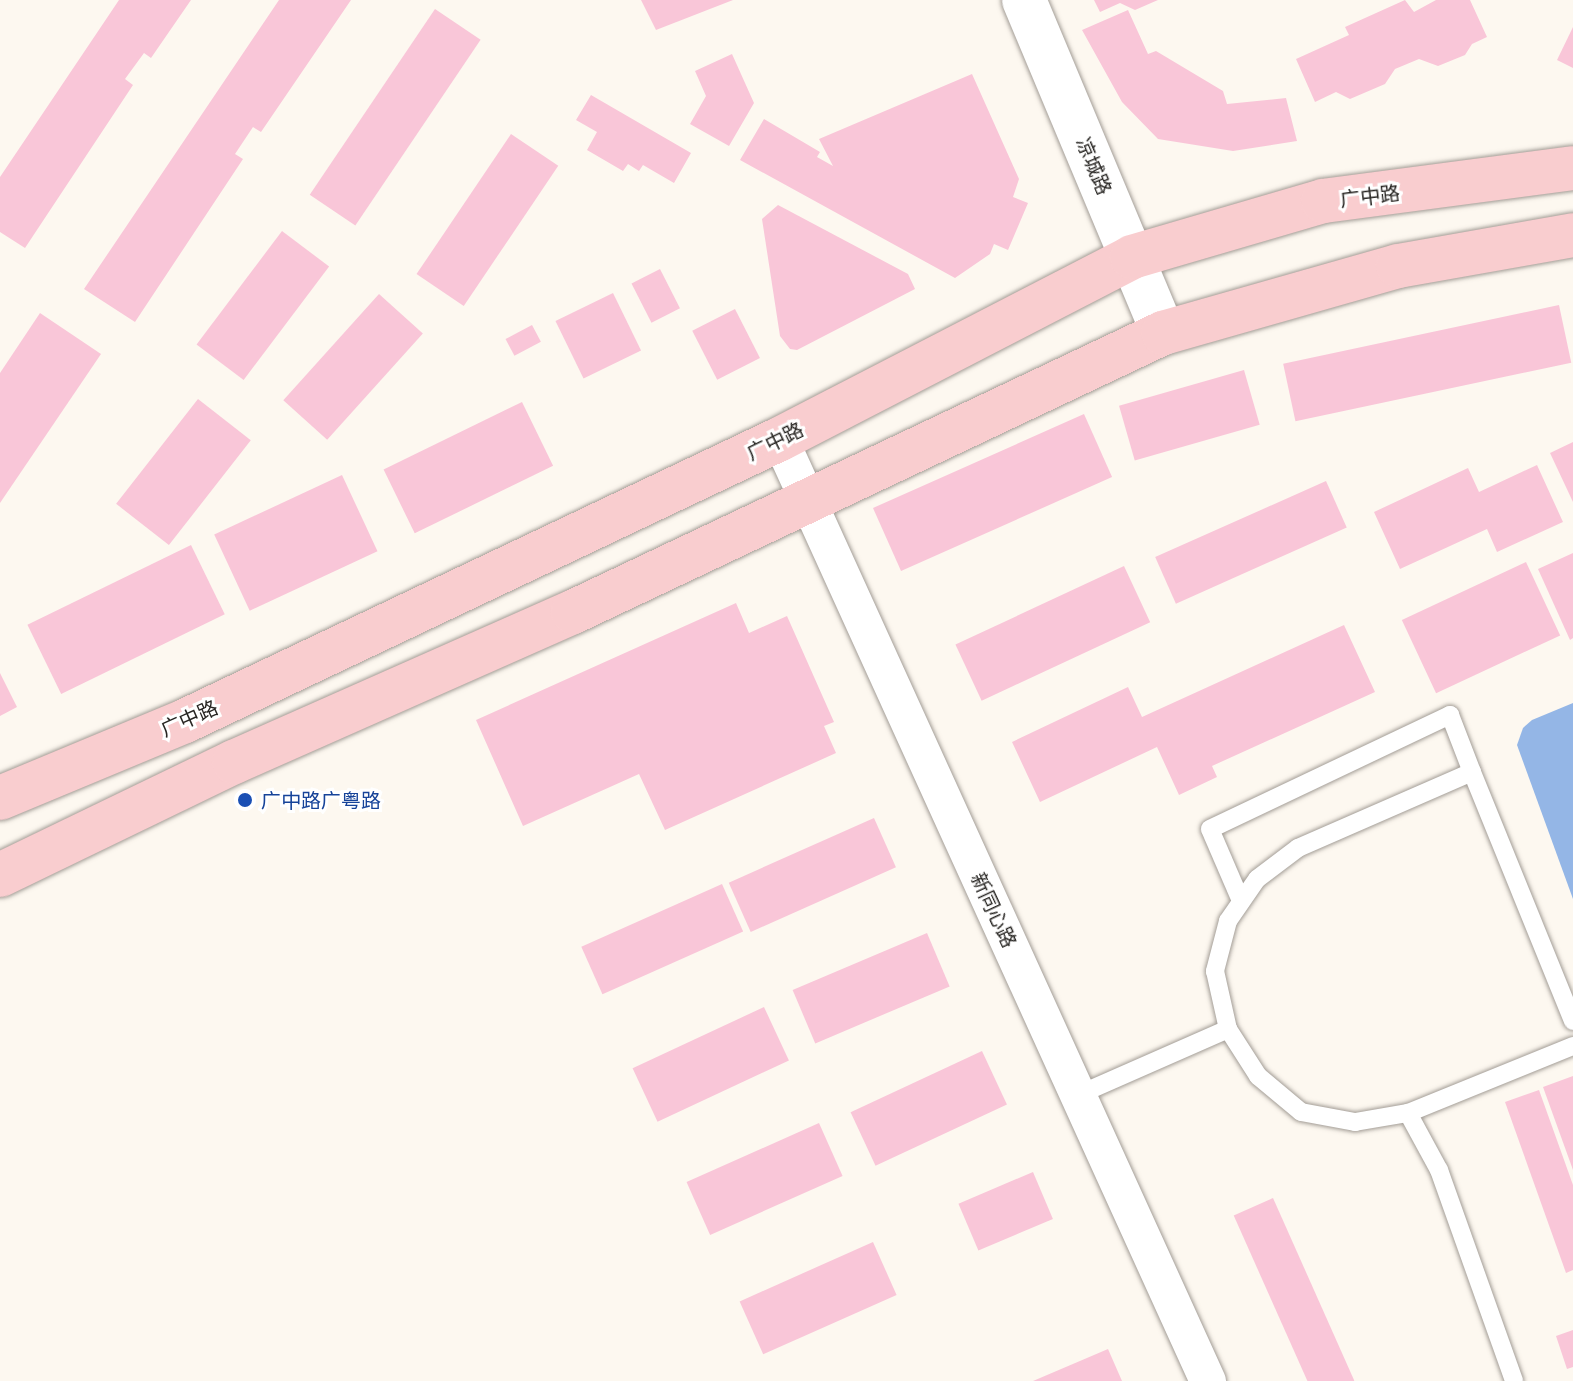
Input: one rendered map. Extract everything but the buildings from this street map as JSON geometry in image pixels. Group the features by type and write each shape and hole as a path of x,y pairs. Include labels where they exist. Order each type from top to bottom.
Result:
{"main road":[{"name":"广中路","path":"0,798 185,721 780,439 1132,257 1323,201 1573,168"},
{"path":"0,875 1163,333 1398,266 1573,235"}],"street":[{"name":"凉城路","path":"1024,0 1163,333"},
{"name":"新同心路","path":"780,439 1208,1381"}],"lane":[{"path":"1241,901 1210,829 1450,715 1573,1021"},
{"path":"1472,772 1298,848 1257,879 1228,921 1215,971 1228,1029 1258,1076 1301,1112 1355,1122 1408,1113 1573,1046"},
{"path":"1078,1095 1228,1029"},
{"path":"1408,1113 1439,1170 1514,1381"}],"water":[{"path":"1573,703 1573,899 1517,745 1523,728 1532,720"}],"place":[{"name":"广中路广粤路","path":"245,800"}]}
